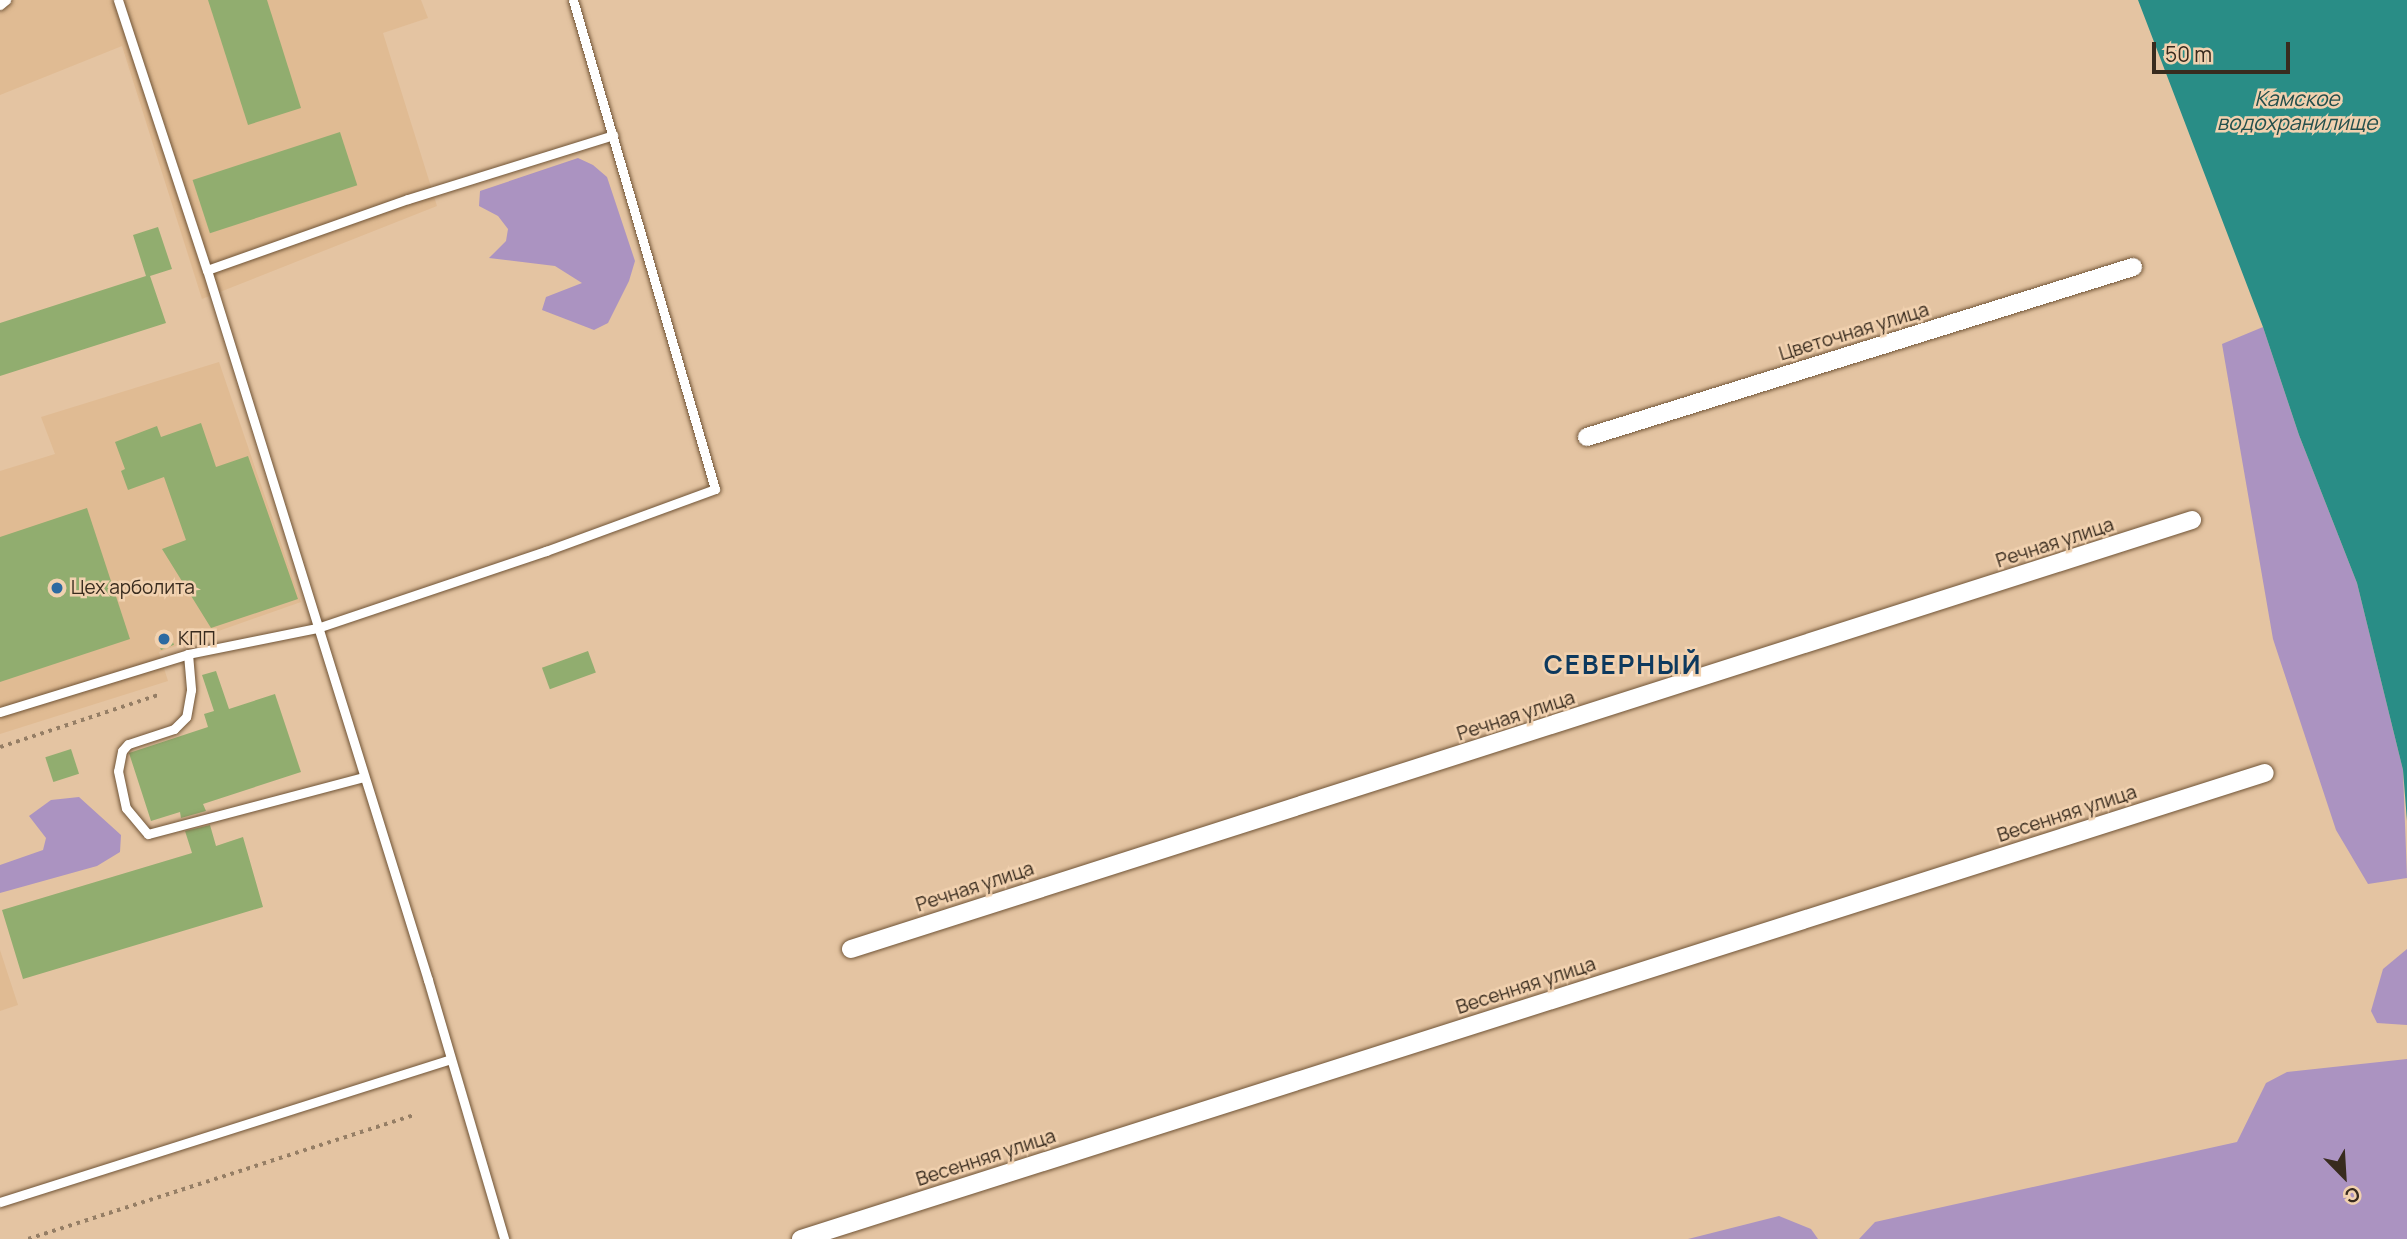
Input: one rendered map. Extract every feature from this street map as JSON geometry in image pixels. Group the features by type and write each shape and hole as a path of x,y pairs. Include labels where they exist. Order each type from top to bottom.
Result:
{"street":[{"name":"Цветочная улица","path":"1587,437 2133,267"},
{"name":"Речная улица","path":"851,949 2192,520"},
{"name":"Весенняя улица","path":"801,1239 2265,773"}],"lane":[{"path":"0,5 6,0"},
{"path":"118,0 207,270 504,1239"},
{"path":"0,712 188,654 317,628 546,551 715,489 573,0"},
{"path":"207,270 408,199 613,135"},
{"path":"188,654 191,696 186,718 173,729 128,744 121,751 118,771 126,808 148,834 363,777"},
{"path":"0,1202 450,1059"}],"path":[{"path":"0,747 159,695"},
{"path":"27,1239 414,1115"}],"shaded area":[{"path":"0,0 421,0 428,18 383,33 437,206 202,299 122,46 0,95"},
{"path":"578,158 593,165 607,177 635,261 629,281 608,323 594,330 542,310 546,297 582,283 555,266 489,258 506,241 508,229 498,216 479,206 480,191"},
{"path":"2263,327 2299,435 2357,583 2403,770 2407,878 2368,884 2336,830 2273,639 2222,344"},
{"path":"219,362 301,602 159,652 168,681 0,734 0,471 55,454 41,417"},
{"path":"79,797 121,835 120,852 97,866 0,893 0,865 43,850 46,838 29,816 51,800"},
{"path":"2407,949 2407,1025 2377,1023 2371,1011 2383,969"},
{"path":"0,950 18,1005 0,1011"},
{"path":"2407,1059 2407,1239 1859,1239 1875,1222 2237,1142 2266,1083 2287,1072"},
{"path":"1779,1216 1811,1229 1818,1239 1688,1239"}],"water":[{"name":"Камское водохранилище","path":"2138,0 2407,0 2407,821 2403,770 2357,583 2299,435 2263,327"}],"building":[{"path":"208,0 267,0 301,108 248,125"},
{"path":"340,132 357,185 210,233 193,180"},
{"path":"158,227 172,269 150,276 166,323 0,376 0,323 146,276 133,235"},
{"path":"201,423 216,467 248,456 298,599 211,628 162,549 186,540 164,477 128,490 121,471 125,469 115,442 157,426 161,437"},
{"name":"Цех арболита","path":"87,508 130,639 0,682 0,537"},
{"name":"КПП","path":"168,630 174,645 161,650 155,635"},
{"path":"588,651 596,673 550,689 542,668"},
{"path":"216,671 229,709 275,694 301,772 203,804 206,811 181,818 180,812 151,821 129,753 208,727 204,714 214,711 202,675"},
{"path":"71,749 79,774 53,782 45,757"},
{"path":"210,825 216,846 243,837 263,907 23,979 2,910 192,853 185,831"}],"place":[{"name":"Цех арболита","path":"57,588"},
{"name":"КПП","path":"164,639"}],"district":[{"name":"СЕВЕРНЫЙ","path":"1623,665"}]}
